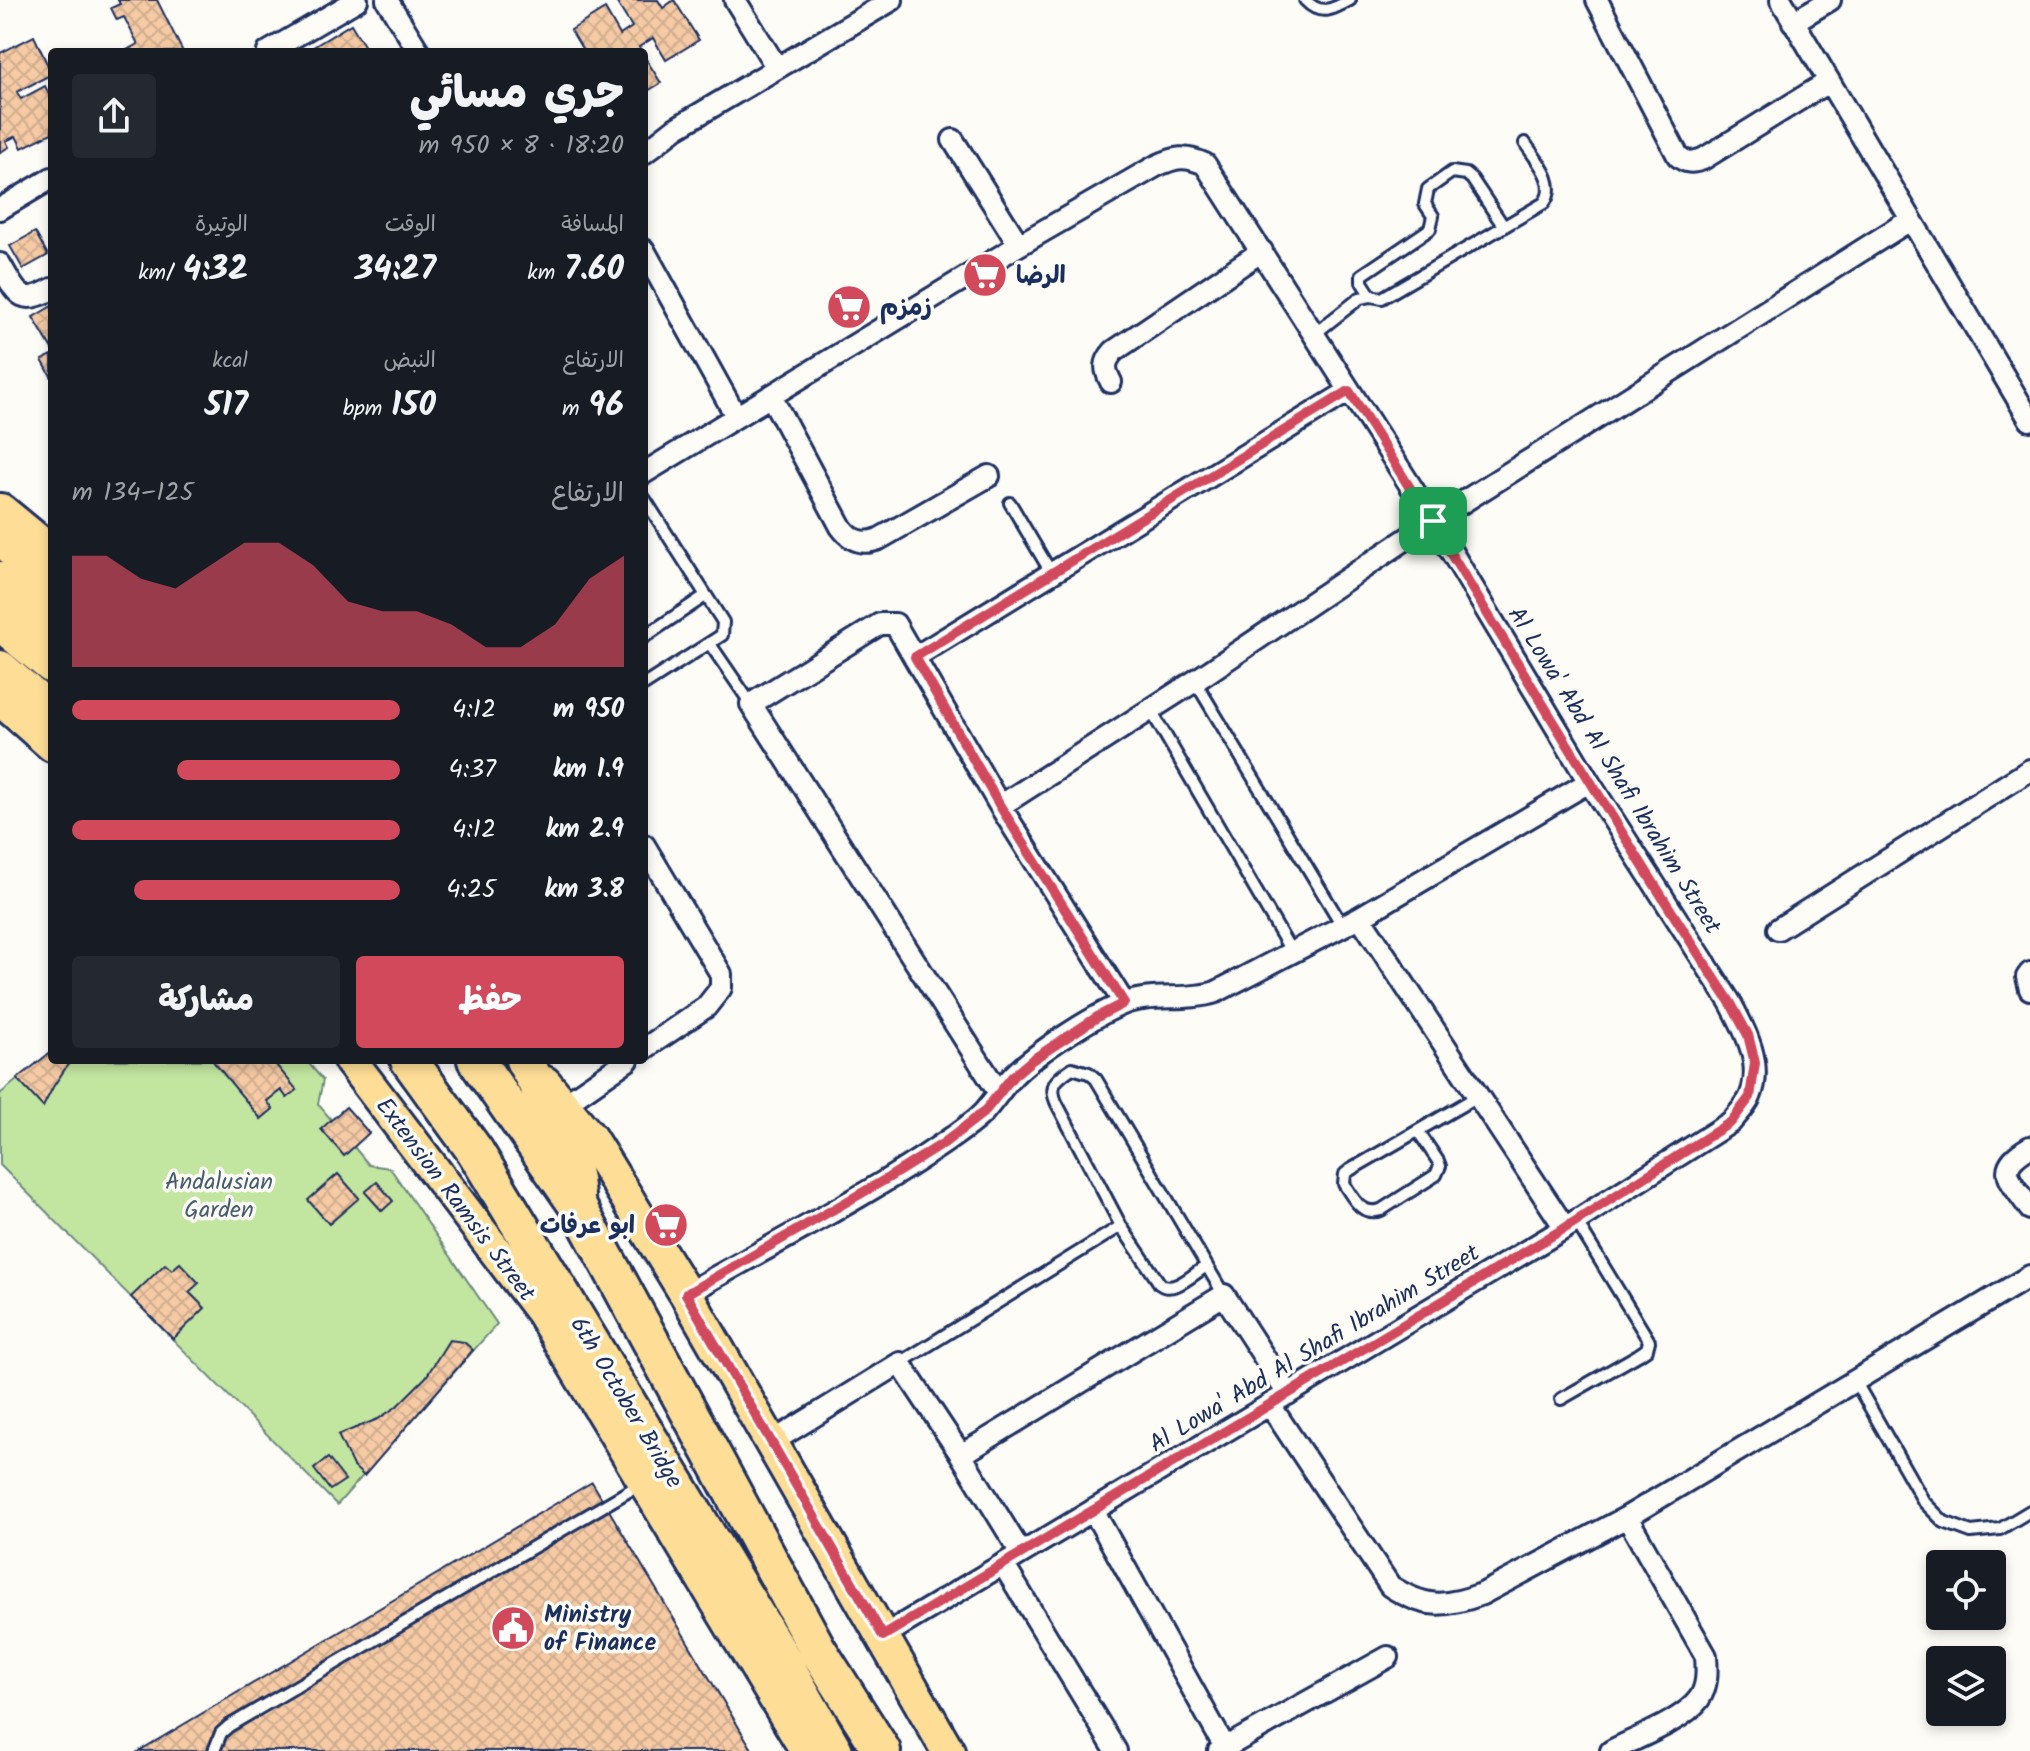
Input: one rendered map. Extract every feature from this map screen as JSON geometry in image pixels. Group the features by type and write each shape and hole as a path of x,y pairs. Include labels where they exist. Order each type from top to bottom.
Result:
{"highway":[{"path":"0,512 48,552"},
{"path":"0,580 48,621"},
{"path":"0,622 48,662"},
{"path":"0,669 48,711"},
{"name":"6th October Bridge","path":"412,1064 483,1164 775,1647 834,1751"},
{"name":"6th October Bridge","path":"479,1064 577,1205 818,1650 882,1751"},
{"path":"526,1064 568,1147 574,1169 577,1205"}],"main road":[{"path":"0,539 48,581"},
{"path":"0,699 48,741"},
{"name":"Extension Ramsis Street","path":"353,1064 542,1312 807,1751"},
{"path":"528,1064 590,1138 686,1294 948,1751"}],"street":[{"path":"275,48 357,0"},
{"path":"387,0 417,48"},
{"path":"735,0 777,68"},
{"path":"648,150 676,128 892,0"},
{"path":"1597,0 1678,156 1684,161 1694,163 1703,159 1828,82"},
{"path":"1781,0 2029,417"},
{"path":"1793,22 1830,0"},
{"path":"953,140 1019,245"},
{"name":"Al Lowa' Abd Al Shafi Ibrahim Street","path":"648,471 736,416 772,398 1019,245 1156,166 1177,157 1189,157 1205,164 1433,521 1589,782 1730,1002 1748,1035 1755,1063 1750,1097 1731,1122 1570,1224 883,1636"},
{"path":"0,209 48,180"},
{"path":"1000,806 1195,681 1433,521 1910,220"},
{"path":"1111,382 1105,371 1105,363 1114,351 1262,251"},
{"path":"648,257 736,416"},
{"path":"0,264 21,296 30,299 48,291"},
{"path":"915,657 1349,391"},
{"path":"772,398 841,527 855,541 868,543 879,539 989,476"},
{"path":"999,1093 751,704 885,622 898,627 1000,806 1124,1003"},
{"path":"1778,929 2030,770"},
{"path":"686,1294 933,1150 973,1121 1013,1076 1032,1060 1099,1016 1124,1003 1216,992 1351,921 1589,782"},
{"path":"648,852 721,974 721,988 706,1007 648,1046"},
{"path":"1351,921 1570,1224"},
{"path":"2030,973 2027,977 2030,989"},
{"path":"564,1104 622,1064"},
{"path":"2030,1147 2009,1161 2007,1168 2030,1209"},
{"path":"1270,1405 1390,1586 1411,1599 1434,1605 1459,1603 1482,1594 1627,1517 2030,1276"},
{"path":"961,1455 1224,1295 1288,1394"},
{"path":"772,1442 900,1363 1021,1553"},
{"path":"1093,1510 1223,1750 1388,1657"},
{"path":"1611,1751 1684,1713 1700,1698 1707,1678 1706,1656 1627,1517"},
{"path":"1003,1564 1116,1751"}],"lane":[{"path":"1305,0 1314,9 1326,12 1350,0"},
{"path":"1313,335 1360,298 1382,298 1544,203 1549,197 1548,181 1525,143"},
{"path":"1371,296 1362,282 1362,275 1430,229 1433,216 1425,204 1428,189 1452,172 1472,179 1504,227"},
{"path":"1010,503 1052,574"},
{"path":"648,504 724,628 722,635 710,644 648,683"},
{"path":"648,634 705,596"},
{"path":"710,644 751,704"},
{"path":"1195,681 1351,921"},
{"path":"1150,709 1291,951"},
{"path":"1205,1267 1171,1288 1164,1288 1121,1226 1054,1097 1052,1088 1055,1079 1072,1068 1089,1073 1096,1079 1224,1295"},
{"path":"1418,1131 1438,1161 1440,1166 1436,1175 1381,1210 1374,1212 1360,1208 1344,1184 1345,1174 1418,1131 1478,1096"},
{"path":"1561,1399 1638,1355 1647,1349 1649,1341 1570,1224"},
{"path":"900,1363 1121,1226"},
{"path":"1855,1381 1924,1502 1944,1522 1971,1532 2000,1529 2030,1511"},
{"path":"214,1751 221,1733 229,1726 645,1481"}],"green space":[{"name":"Andalusian Garden","path":"48,1054 48,1064 309,1064 323,1080 318,1104 369,1165 390,1168 497,1324 337,1505 0,1165 0,1094"}],"building":[{"path":"118,0 157,0 181,48 131,48 138,44 124,17 117,20 111,8 120,4"},
{"path":"615,0 658,0 663,8 674,0 699,40 666,60 653,38 640,48 582,48 571,30 605,9 620,35 632,27"},
{"path":"351,24 366,48 312,48"},
{"path":"34,36 48,66 48,76 17,92 21,99 45,86 48,92 48,135 22,148 16,136 6,141 9,147 0,152 0,53"},
{"path":"648,62 661,83 648,91"},
{"path":"35,232 48,255 23,269 10,246"},
{"path":"48,308 48,342 33,317"},
{"path":"48,357 48,371 42,360"},
{"path":"48,1054 48,1064 68,1064 43,1107 17,1079"},
{"path":"215,1064 275,1064 297,1090 287,1098 281,1090 267,1101 273,1109 261,1119"},
{"path":"346,1107 369,1133 344,1156 321,1129"},
{"path":"338,1174 359,1198 329,1224 308,1200"},
{"path":"377,1182 393,1201 382,1211 365,1192"},
{"path":"180,1263 199,1283 189,1292 205,1308 173,1339 131,1297 165,1264 172,1270"},
{"path":"449,1340 464,1342 473,1350 364,1476 353,1466 338,1435 378,1419 396,1407 426,1377"},
{"path":"328,1458 345,1480 330,1490 314,1469"},
{"name":"Ministry of Finance","path":"592,1482 753,1751 139,1751"}],"place":[{"name":"الرضا","path":"985,275"},
{"name":"زمزم","path":"849,307"},
{"name":"ابو عرفات","path":"666,1225"},
{"name":"Ministry of Finance","path":"513,1628"}],"route":[{"path":"1349,391 1433,521 1589,782 1730,1002 1748,1035 1755,1063 1750,1097 1731,1122 1565,1228 883,1636 686,1294 944,1143 984,1112 1013,1076 1032,1060 1124,1003 1000,806 915,657 1349,391"}]}
